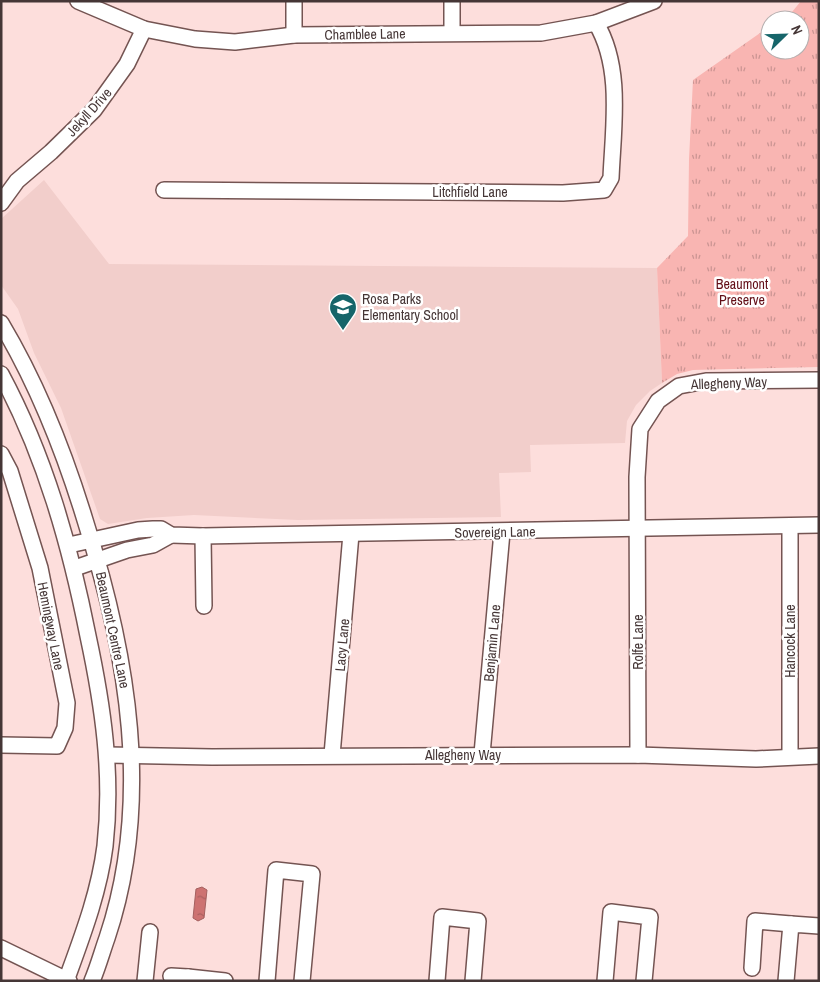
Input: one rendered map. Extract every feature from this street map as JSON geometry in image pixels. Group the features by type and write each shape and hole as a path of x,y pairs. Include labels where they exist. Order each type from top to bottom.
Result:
{"street":[{"name":"Chamblee Lane","path":"78,1 144,29 215,42 235,42 294,35 524,34 596,23 654,1"},
{"path":"294,1 294,35"},
{"path":"452,1 452,33"},
{"name":"Litchfield Lane","path":"164,190 563,193 604,190 611,178 613,84 607,47 596,23"},
{"name":"Jekyll Drive","path":"1,203 17,181 51,152 94,110 127,64 144,29"},
{"name":"Jekyll Drive","path":"1,186 17,181"},
{"name":"Beaumont Centre Lane","path":"1,323 35,385 66,457 98,561 123,666 131,755 132,808 125,871 117,908 92,981"},
{"name":"Beaumont Centre Lane","path":"1,374 35,446 69,545 102,705 108,755 108,815 100,875 93,904 67,980"},
{"name":"Allegheny Way","path":"638,528 638,445 640,430 649,413 668,392 679,386 706,381 819,380"},
{"name":"Hemingway Lane","path":"1,454 10,471 40,568 67,703 65,728 57,746 1,745"},
{"name":"Sovereign Lane","path":"69,545 138,530 161,529 171,535 204,536 819,525"},
{"name":"Hancock Lane","path":"790,527 790,756"},
{"name":"Rolfe Lane","path":"638,528 638,755"},
{"name":"Benjamin Lane","path":"482,754 502,532"},
{"name":"Lacy Lane","path":"332,755 351,534"},
{"name":"Sovereign Lane","path":"75,568 127,550 153,545 171,535"},
{"path":"204,536 204,606"},
{"name":"Allegheny Way","path":"108,755 482,754 638,755 756,759 819,756"},
{"path":"267,981 276,870 312,874 302,981"},
{"path":"605,981 611,912 650,917 644,981"},
{"path":"437,981 442,917 478,921 473,981"},
{"path":"752,968 755,921 819,926"},
{"path":"786,981 792,924"},
{"path":"145,981 150,932"},
{"path":"1,948 67,980"},
{"path":"171,976 225,981"}],"shaded area":[{"name":"Rosa Parks Elementary School","path":"44,180 109,264 657,268 662,383 650,391 636,405 627,421 625,443 530,445 531,472 499,473 501,517 298,520 194,515 147,518 108,524 100,519 61,408 34,353 18,309 1,285 1,219"}],"green space":[{"name":"Beaumont Preserve","path":"801,1 819,1 819,367 693,370 677,374 662,383 657,268 688,236 693,80 760,33 760,60 810,60 810,10 794,10"}],"water":[{"path":"202,887 207,890 204,918 198,921 193,918 196,889"}],"place":[{"name":"Rosa Parks Elementary School","path":"343,331"}]}
